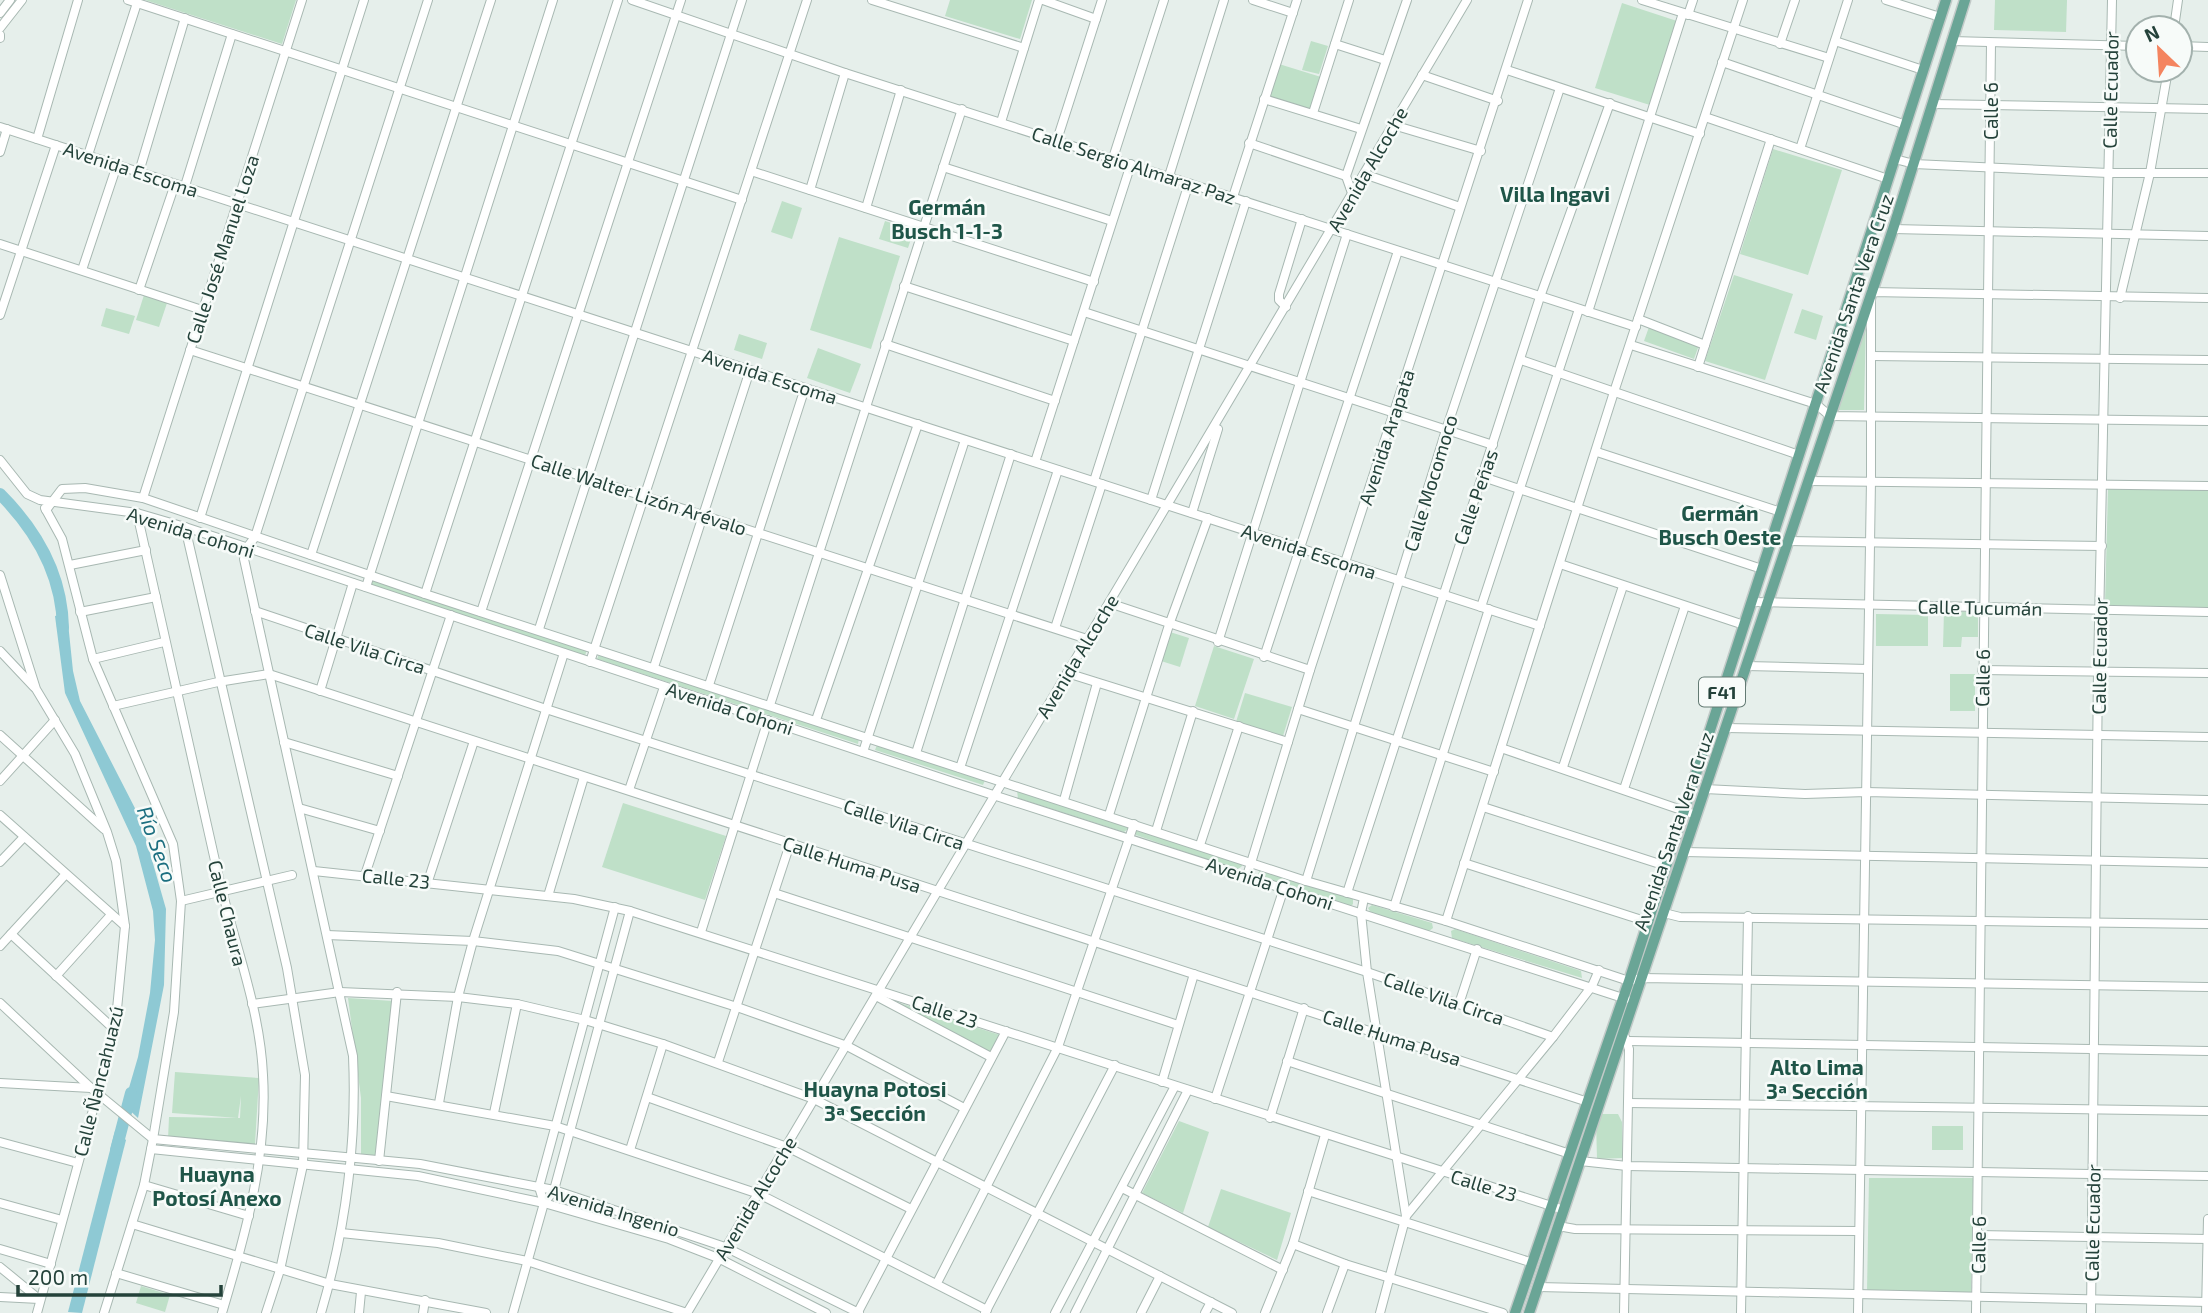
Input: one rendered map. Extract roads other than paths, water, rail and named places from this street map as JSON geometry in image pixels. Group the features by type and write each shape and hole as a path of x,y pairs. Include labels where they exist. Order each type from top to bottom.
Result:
{"main road":[{"name":"Avenida Santa Vera Cruz","path":"1529,1313 1625,1038 1629,981 1946,0"},
{"name":"Avenida Santa Vera Cruz","path":"1515,1313 1588,1102 1629,1000 1642,978 1893,229 1965,0"}],"street":[{"path":"0,13 10,0"},
{"path":"0,28 22,0"},
{"path":"37,139 79,0"},
{"path":"128,0 742,200"},
{"name":"Calle José Manuel Loza","path":"143,498 302,0"},
{"path":"200,518 364,0"},
{"path":"321,1313 341,1233 352,1169 353,1056 244,559 246,549 255,537 428,0"},
{"path":"311,555 491,0"},
{"path":"366,587 553,0"},
{"path":"425,594 569,144 618,0"},
{"name":"Calle Sergio Almaraz Paz","path":"632,0 845,72 1540,297 1637,323 1705,345"},
{"path":"481,612 681,0"},
{"path":"539,629 742,0"},
{"path":"590,662 807,0"},
{"path":"872,0 1024,48"},
{"path":"1001,122 1041,0 1096,19"},
{"path":"1057,140 1102,0"},
{"path":"1113,158 1164,0"},
{"path":"1168,176 1224,0"},
{"path":"1254,0 1293,13"},
{"path":"1233,197 1297,0"},
{"path":"1313,113 1349,0"},
{"path":"1352,193 1346,176 1407,0"},
{"name":"Avenida Alcoche","path":"687,1313 1467,0"},
{"name":"Avenida Arapata","path":"1247,876 1310,670 1528,0"},
{"path":"1394,907 1442,755 1555,372 1583,310 1685,14 1693,0"},
{"path":"1445,939 1445,921 1743,0"},
{"path":"1780,44 1795,0"},
{"path":"1800,149 1848,0"},
{"path":"1886,0 1940,17"},
{"name":"Calle Ecuador","path":"2091,1313 2098,671 2112,0"},
{"path":"1646,1 1829,58"},
{"path":"88,155 137,3"},
{"path":"139,172 184,18"},
{"path":"185,187 232,34"},
{"path":"1835,41 1923,70"},
{"path":"1952,41 2124,46"},
{"name":"Calle 6","path":"1976,1313 1980,794 1991,43"},
{"path":"1335,44 1385,60"},
{"path":"1722,62 1906,125"},
{"path":"1507,70 1700,134"},
{"path":"810,190 845,72"},
{"path":"1422,75 1497,101"},
{"path":"2120,298 2150,173 2165,84"},
{"name":"Calle Mocomoco","path":"1306,881 1446,430 1560,88"},
{"path":"866,208 901,90"},
{"path":"1264,99 1361,129"},
{"name":"Calle Peñas","path":"1347,893 1540,297 1610,103"},
{"path":"1932,104 2208,109"},
{"path":"770,705 962,109"},
{"path":"1705,117 1888,179"},
{"path":"1393,125 1481,151"},
{"path":"0,152 4,128"},
{"name":"Avenida Escoma","path":"4,128 1540,626"},
{"path":"1698,367 1771,139"},
{"path":"1249,143 1346,176"},
{"path":"0,315 56,145"},
{"path":"1895,159 1914,164 1990,168 2108,173 2208,173"},
{"path":"1035,462 1131,164"},
{"path":"82,271 117,165"},
{"path":"943,167 1112,220"},
{"path":"751,171 1094,282"},
{"path":"1364,174 1460,207"},
{"path":"1055,628 1141,331 1189,183"},
{"path":"139,290 175,184"},
{"path":"1151,500 1246,201"},
{"path":"1286,307 1279,300 1279,294 1302,219"},
{"path":"1893,229 2208,236"},
{"path":"1218,642 1302,384 1347,234"},
{"path":"0,244 202,310"},
{"path":"1264,657 1302,549 1398,251"},
{"path":"904,286 1074,341"},
{"path":"1858,1313 1871,480 1871,292 2208,298"},
{"path":"1084,312 1493,445"},
{"path":"885,344 1055,401"},
{"path":"1631,345 1815,404 1830,416 2208,421"},
{"name":"Calle Walter Lizón Arévalo","path":"190,350 1087,639"},
{"path":"1872,356 1987,356 2104,361 2208,360"},
{"path":"1521,360 1799,455"},
{"path":"654,667 750,370"},
{"path":"709,685 805,388"},
{"path":"1192,513 1222,415"},
{"path":"816,720 918,424"},
{"path":"863,752 965,439"},
{"path":"1597,452 1781,512"},
{"path":"916,753 1011,454"},
{"path":"0,460 22,488 40,500 57,526 70,565 93,659 173,844 181,901 174,1012 153,1139 144,1185 104,1313"},
{"path":"960,768 1058,470"},
{"path":"1483,477 1762,569"},
{"path":"1808,481 2208,486"},
{"name":"Avenida Cohoni","path":"1629,981 1445,921 1306,881 425,594 143,498 85,488 62,489 55,500 137,513 185,527 664,687 1629,1000"},
{"path":"40,500 55,500"},
{"path":"46,510 55,500"},
{"name":"Calle Chaura","path":"137,513 221,889 252,1004 264,1074 262,1150 239,1257 223,1309"},
{"path":"1109,815 1169,625 1208,518"},
{"path":"185,527 218,682 292,998 305,1075 303,1164 280,1270 266,1313"},
{"path":"1788,541 2102,546"},
{"path":"70,565 146,550"},
{"path":"1560,564 1744,625"},
{"name":"Calle Ñancahuazú","path":"0,575 36,689 75,754 107,832 116,861 125,926 115,1030 37,1313"},
{"path":"320,691 353,583"},
{"path":"1563,767 1623,586"},
{"path":"80,612 156,597"},
{"name":"Calle Tucumán","path":"1752,602 2208,612"},
{"path":"1109,603 1218,642 1310,670"},
{"path":"1624,789 1685,606"},
{"name":"Calle Vila Circa","path":"255,611 546,709 1367,972 1553,1037"},
{"path":"365,875 451,615"},
{"path":"93,659 164,642"},
{"path":"0,650 36,689"},
{"path":"439,1103 458,997 473,941 564,653"},
{"path":"1746,666 1868,669"},
{"path":"1982,670 2208,673"},
{"path":"1067,673 1288,742"},
{"name":"Calle Huma Pusa","path":"113,706 218,682 269,674 1588,1102"},
{"path":"1064,800 1097,683"},
{"path":"629,790 664,687"},
{"path":"1298,709 1494,772"},
{"path":"1156,831 1193,711"},
{"path":"0,782 55,720"},
{"path":"701,932 768,720"},
{"path":"1200,845 1240,726"},
{"path":"1726,728 2208,737"},
{"path":"0,735 107,832"},
{"path":"428,881 474,741"},
{"path":"284,742 398,776"},
{"path":"1501,748 1563,767 1696,815"},
{"path":"548,896 584,777"},
{"path":"1705,789 1805,794 1866,792 2208,800"},
{"path":"1483,807 1666,866"},
{"path":"299,808 380,831"},
{"path":"0,815 110,916 125,926"},
{"path":"937,1283 1058,1047 1134,824"},
{"path":"0,862 24,836"},
{"path":"718,1062 790,844"},
{"path":"1684,852 2208,863"},
{"path":"1464,863 1648,922"},
{"name":"Calle 23","path":"314,871 428,881 548,896 630,911 701,932 878,993 1115,1065 1270,1118 1564,1210"},
{"path":"0,946 65,875"},
{"path":"181,901 221,889 292,875"},
{"path":"1215,1099 1284,888"},
{"path":"774,893 911,940 1178,1025"},
{"path":"1364,898 1361,913 1367,972 1405,1219 1380,1313"},
{"path":"544,1203 539,1187 615,907"},
{"path":"513,1313 544,1203 554,1190 630,911"},
{"path":"1664,913 1679,917 2208,924"},
{"path":"56,976 110,916"},
{"path":"1741,1313 1748,916"},
{"path":"1433,936 1445,921"},
{"path":"11,934 115,1030"},
{"path":"327,935 473,941 558,951 737,1007 847,1046 964,1108"},
{"path":"1459,1004 1477,949"},
{"path":"1405,1219 1553,1037 1592,986 1599,970"},
{"path":"1162,1082 1194,974"},
{"path":"1629,981 1642,978 2208,987"},
{"path":"252,1004 340,992 397,992 458,997 517,1004 585,1020 663,1044 814,1099 1232,1313"},
{"path":"379,1161 397,992"},
{"path":"878,993 991,1057"},
{"path":"0,1003 91,1088 153,1139"},
{"path":"494,1113 517,1004"},
{"path":"1270,1118 1304,1008"},
{"path":"858,1313 1006,1031"},
{"path":"1624,1313 1628,1103 1625,1038 2208,1051"},
{"path":"630,1150 663,1044"},
{"path":"1287,1061 1570,1154"},
{"path":"386,1096 439,1103 555,1126 759,1194 937,1283 986,1312 1115,1065"},
{"path":"1,1085 91,1088"},
{"path":"1055,1313 1175,1086"},
{"path":"1075,1313 1188,1090"},
{"path":"647,1097 787,1147 911,1209"},
{"path":"1628,1103 1745,1107 1861,1105 2208,1111"},
{"path":"1265,1313 1293,1244 1325,1135"},
{"name":"Avenida Ingenio","path":"153,1139 446,1168 554,1190 725,1247 858,1313"},
{"path":"0,1142 78,1163"},
{"name":"Avenida Ingenio","path":"151,1149 352,1169 454,1183 544,1203 669,1239 718,1258 826,1313"},
{"path":"1580,1161 1627,1166 2208,1176"},
{"path":"144,1185 249,1216"},
{"path":"1122,1188 1283,1270"},
{"path":"1308,1191 1405,1219 1533,1263"},
{"path":"0,1203 62,1220"},
{"path":"2206,1313 2208,1219"},
{"path":"132,1224 361,1292 425,1300 486,1313"},
{"path":"1558,1226 1858,1231"},
{"path":"341,1233 438,1243 527,1261 687,1313"},
{"path":"1978,1235 2207,1239"},
{"path":"1293,1244 1345,1264 1503,1313"},
{"path":"0,1249 51,1264"},
{"path":"1327,1313 1345,1264"},
{"path":"0,1267 39,1299"},
{"path":"116,1273 223,1309"},
{"path":"1141,1313 1160,1276"},
{"path":"1538,1287 1741,1294 2207,1302"},
{"path":"359,1313 361,1292"},
{"path":"0,1297 39,1299"},
{"path":"423,1313 425,1300"},
{"path":"1205,1313 1211,1302"}],"water":[{"path":"67,613 73,671 80,701 140,818 166,909 164,985 138,1118 124,1105 138,1057 150,993 155,940 153,911 136,846 65,693 55,616"},
{"path":"115,1131 126,1140 82,1313 68,1312"}],"waterway":[{"name":"Río Seco","path":"0,494 25,523 45,555 58,589 63,628"},
{"name":"Río Seco","path":"116,1150 131,1093"}],"district":[{"name":"Villa Ingavi","path":"1555,193"},
{"name":"Germán Busch 1-1-3","path":"947,218"},
{"name":"Germán Busch Oeste","path":"1720,524"},
{"name":"Alto Lima 3ª Sección","path":"1817,1078"},
{"name":"Huayna Potosi 3ª Sección","path":"875,1100"},
{"name":"Huayna Potosí Anexo","path":"217,1185"}]}
